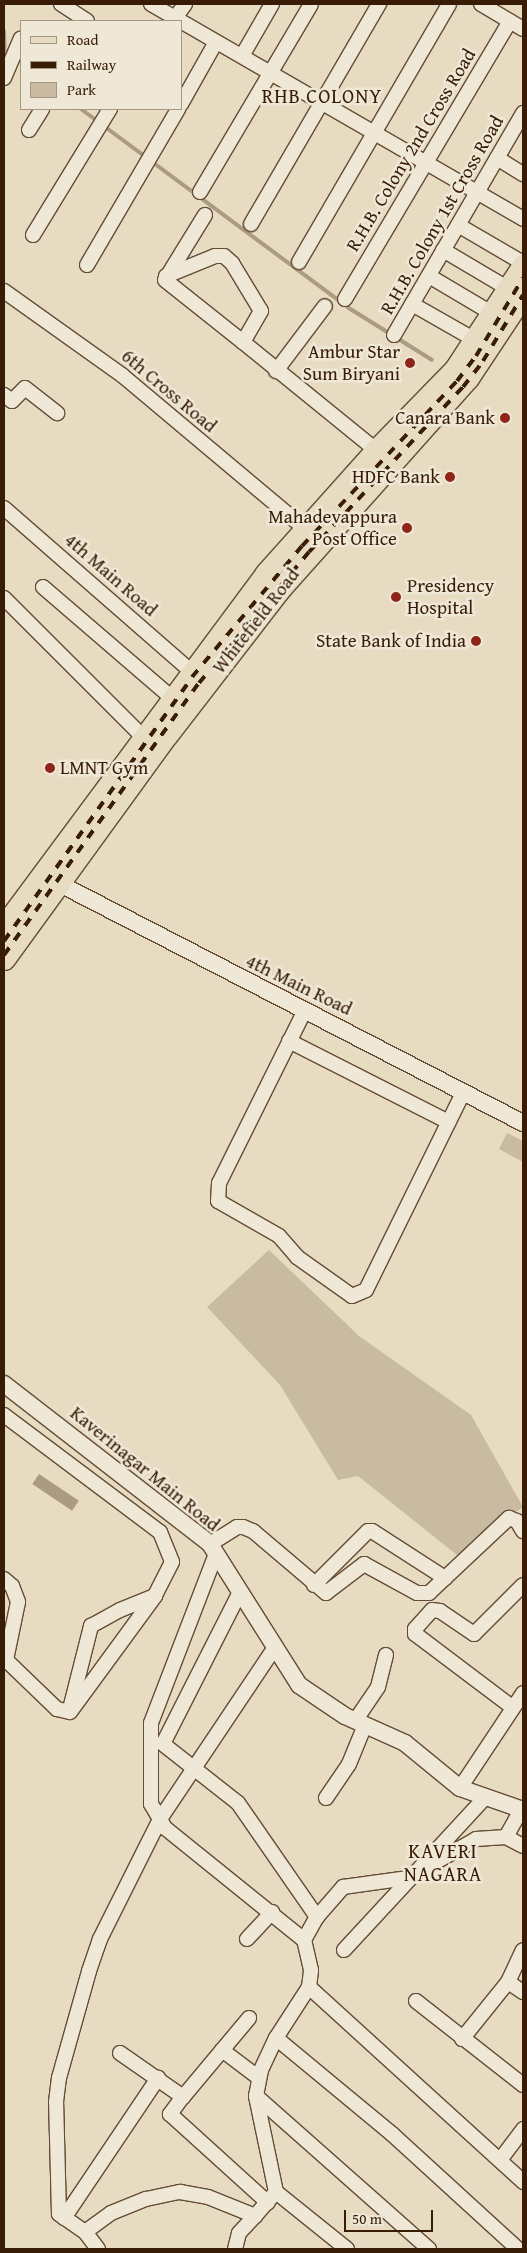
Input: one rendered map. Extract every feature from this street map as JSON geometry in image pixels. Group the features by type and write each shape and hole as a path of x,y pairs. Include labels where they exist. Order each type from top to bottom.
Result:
{"main road":[{"name":"Whitefield Road","path":"4,926 172,698 304,528 388,447 468,378 516,292 523,264"},
{"name":"Whitefield Road","path":"4,959 58,883 388,447 456,369 493,314 516,292"}],"street":[{"path":"61,4 85,20"},
{"path":"151,4 167,17 185,4"},
{"path":"242,56 272,4"},
{"path":"200,192 310,4"},
{"path":"251,224 379,4"},
{"path":"299,262 449,4"},
{"path":"481,4 523,29"},
{"name":"R.H.B. Colony 2nd Cross Road","path":"344,299 510,21"},
{"path":"182,25 242,56 523,220"},
{"path":"4,78 20,40"},
{"path":"182,102 216,42"},
{"path":"30,130 41,110"},
{"path":"33,235 109,110"},
{"path":"87,265 177,110"},
{"name":"R.H.B. Colony 1st Cross Road","path":"394,336 497,158 518,134 523,113"},
{"path":"497,158 523,174"},
{"path":"205,215 166,276 167,283 243,342 276,371 388,447"},
{"path":"458,225 523,264"},
{"path":"443,250 516,292"},
{"path":"166,276 215,256 224,256 232,263 261,311 243,342"},
{"path":"429,276 493,314"},
{"name":"6th Cross Road","path":"4,291 123,376 304,528"},
{"path":"412,304 475,340"},
{"path":"276,371 325,306"},
{"path":"4,395 12,401 25,388 57,413"},
{"name":"4th Main Road","path":"4,508 192,672"},
{"path":"43,587 172,698"},
{"path":"4,598 143,737"},
{"name":"4th Main Road","path":"58,883 523,1123"},
{"path":"305,1010 219,1183 218,1201 279,1236 297,1257 352,1296 366,1290 464,1093"},
{"path":"289,1041 449,1122"},
{"name":"Kaverinagar Main Road","path":"4,1384 213,1550 299,1684 360,1723 405,1743 460,1788 519,1814"},
{"path":"4,1416 160,1532 172,1562 155,1596 70,1712"},
{"path":"272,2197 256,2096 259,2078 276,2038 309,1987 311,1970 304,1940 272,1912 165,1828 151,1804 150,1723 213,1550 237,1527 243,1527 253,1531 314,1585 326,1593 332,1591 364,1564 417,1593 430,1592 510,1518 517,1521 523,1531"},
{"path":"314,1585 368,1531 372,1531 445,1578"},
{"path":"4,1579 12,1586 18,1602 6,1660 57,1709 70,1712"},
{"path":"512,1707 414,1634 415,1629 432,1610 440,1611 474,1634 523,1585"},
{"path":"240,1592 163,1744 238,1803 317,1917"},
{"path":"70,1712 91,1626 120,1610 155,1596"},
{"path":"98,2249 85,2232 59,2214 56,2102 59,2078 100,1939 160,1819 276,1647"},
{"path":"326,1798 349,1764 360,1723 378,1687 386,1655"},
{"path":"460,1788 523,1693"},
{"path":"344,1950 408,1878 485,1798"},
{"path":"506,1837 519,1814"},
{"path":"304,1940 317,1917 343,1886 408,1878 476,1839 506,1837 523,1846"},
{"path":"247,1939 272,1912"},
{"path":"462,2040 508,1982 523,1951"},
{"path":"508,1982 523,1992"},
{"path":"309,1987 523,2182"},
{"path":"416,2001 462,2040 523,2085"},
{"path":"248,2018 170,2114 272,2197 338,2246"},
{"path":"276,2038 392,2134 518,2249"},
{"path":"222,2050 259,2078"},
{"path":"120,2053 184,2096"},
{"path":"64,2218 158,2078"},
{"path":"256,2096 428,2249"},
{"path":"500,2160 523,2129"},
{"path":"85,2232 129,2205 180,2192 216,2199 255,2216"},
{"path":"235,2249 239,2233 272,2197"}],"green space":[{"path":"507,1133 523,1141 523,1162 499,1149"},
{"path":"269,1250 359,1336 471,1415 523,1507 457,1555 358,1476 338,1480 280,1385 207,1307"}],"shaded area":[{"path":"39,1474 79,1501 72,1511 32,1484"}],"waterway":[{"path":"4,31 5,58"},
{"path":"82,110 352,310 432,360"}],"railway":[{"path":"4,941 192,677 302,546 457,381 476,356 523,278"},
{"path":"4,955 199,683 309,552 463,387 483,361 523,295"}],"place":[{"name":"Ambur Star Sum Biryani","path":"410,363"},
{"name":"Canara Bank","path":"505,418"},
{"name":"HDFC Bank","path":"450,477"},
{"name":"Mahadevappura Post Office","path":"407,528"},
{"name":"Presidency Hospital","path":"396,597"},
{"name":"State Bank of India","path":"476,641"},
{"name":"LMNT Gym","path":"50,768"}],"district":[{"name":"RHB COLONY","path":"322,95"},
{"name":"KAVERI NAGARA","path":"443,1862"}]}
